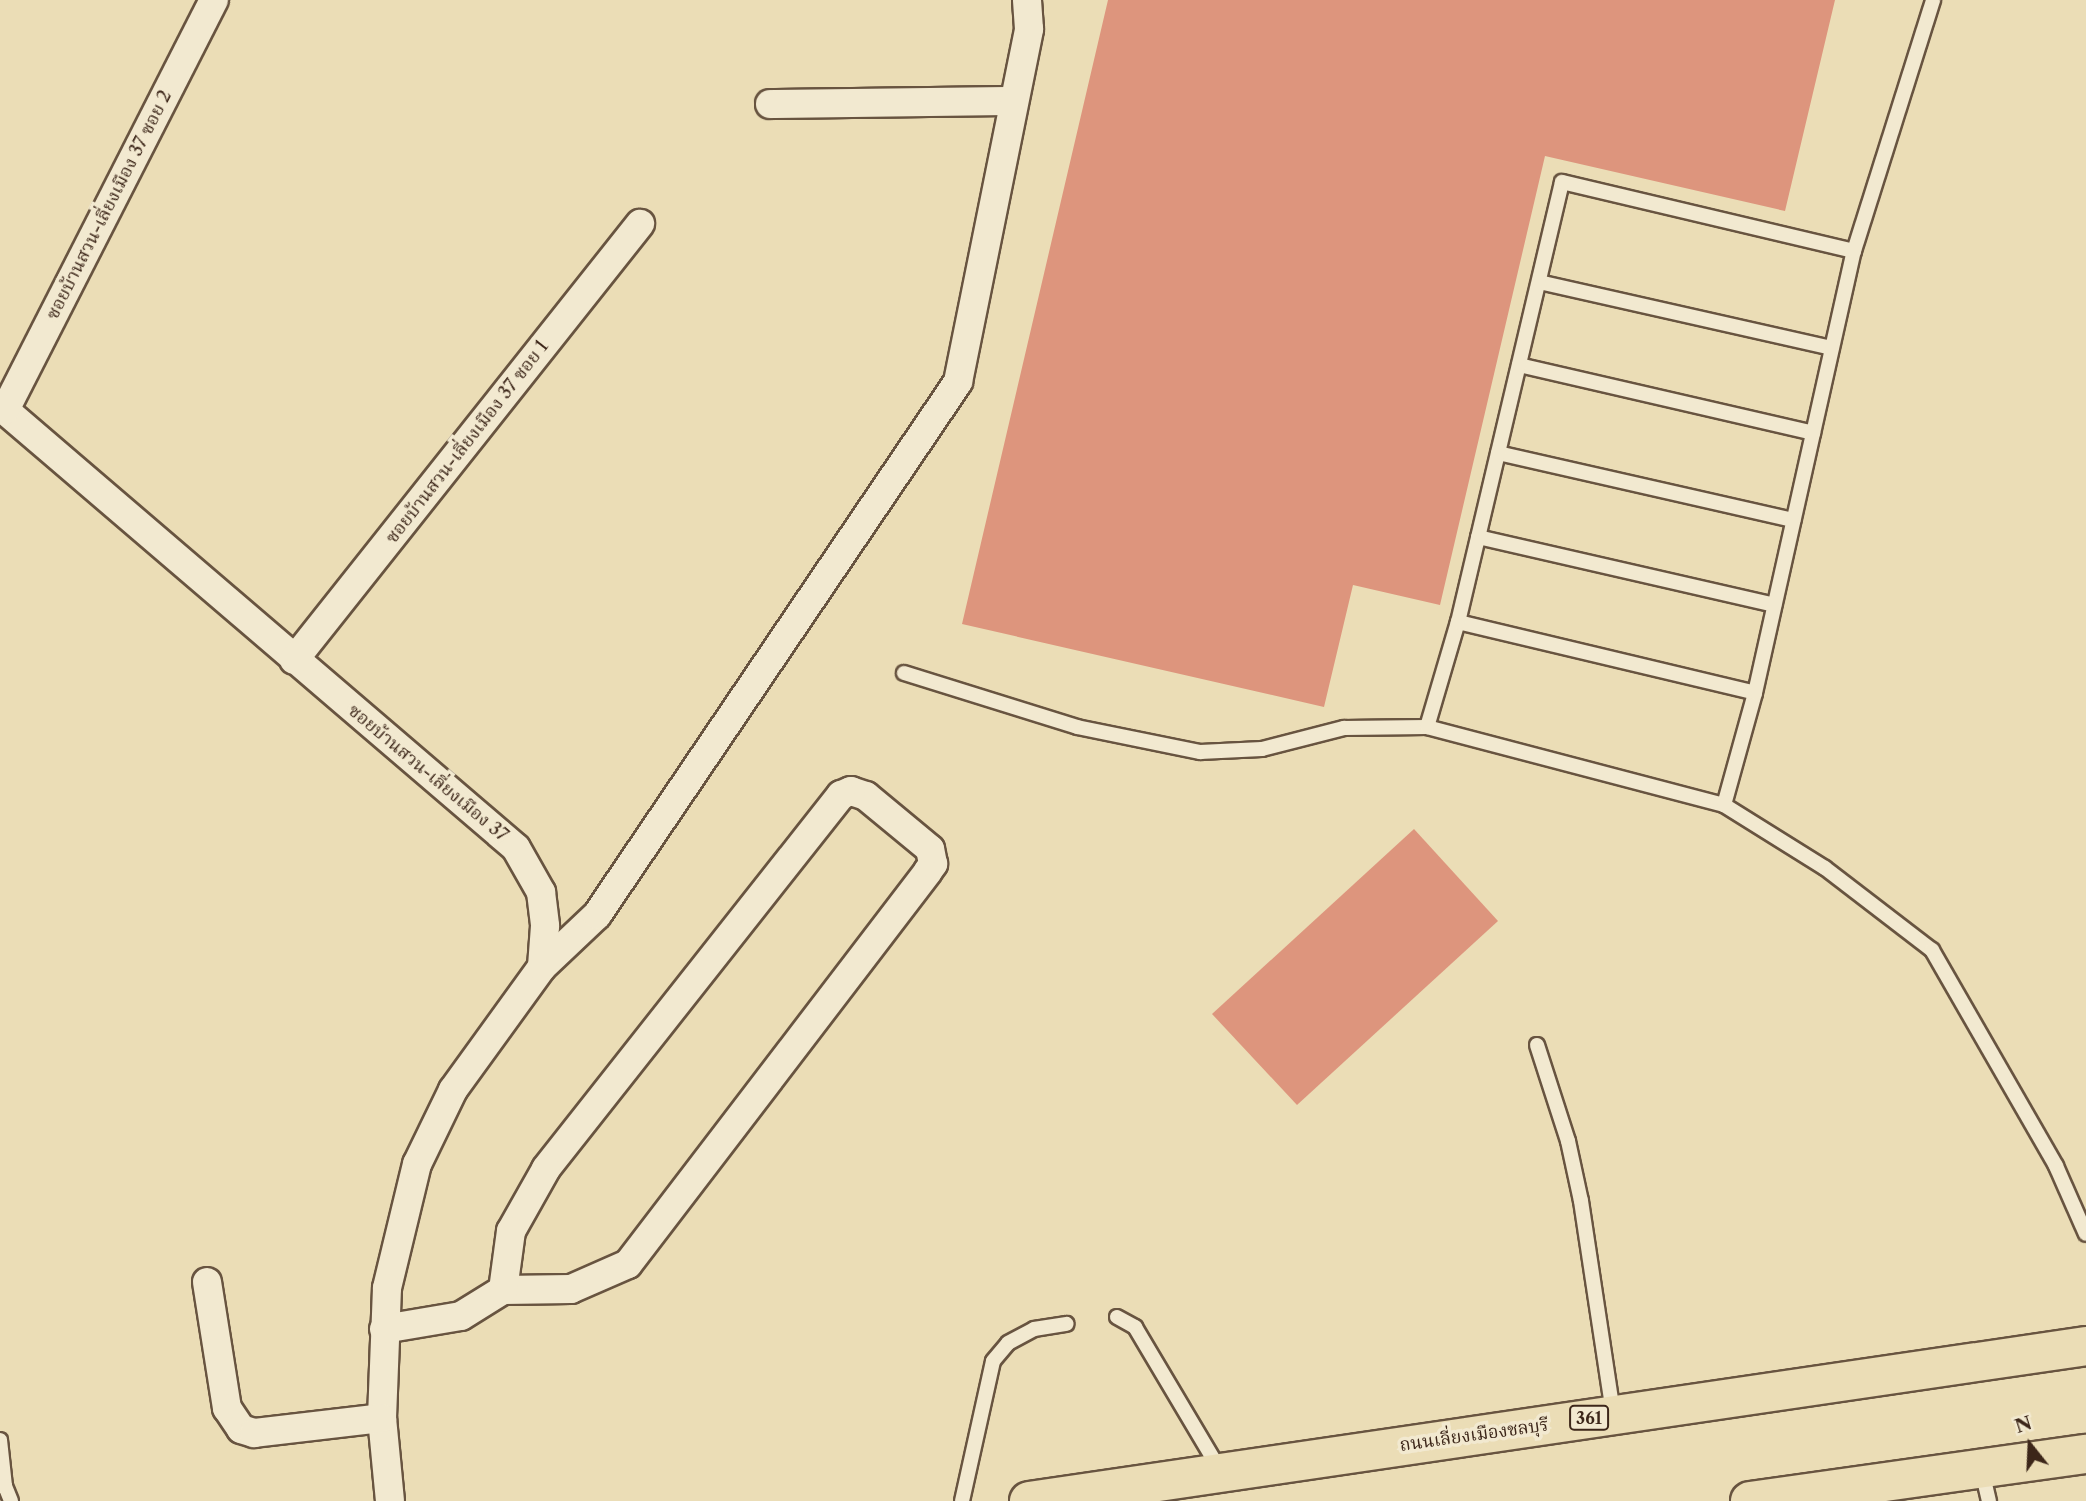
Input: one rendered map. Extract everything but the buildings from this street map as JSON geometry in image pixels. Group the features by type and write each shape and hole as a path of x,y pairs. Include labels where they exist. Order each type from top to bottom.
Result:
{"highway":[{"name":"ถนนเลี่ยงเมืองชลบุรี","path":"1029,1501 2086,1346"},
{"path":"1751,1501 1986,1486 2086,1454"}],"street":[{"name":"ซอยบ้านสวน-เลี่ยงเมือง 37 ซอย 2","path":"2,408 214,0"},
{"path":"390,1501 382,1418 387,1288 417,1164 453,1090 542,967 597,915 958,383 1012,102 1029,30 1027,0"},
{"path":"770,104 1012,102"},
{"name":"ซอยบ้านสวน-เลี่ยงเมือง 37 ซอย 1","path":"294,660 640,224"},
{"name":"ซอยบ้านสวน-เลี่ยงเมือง 37","path":"2,408 516,848 541,892 545,926 542,967"},
{"path":"384,1329 461,1316 503,1290 571,1289 628,1265 928,872 933,864 930,849 866,796 851,791 841,795 546,1169 511,1231 503,1290"},
{"path":"207,1282 227,1408 241,1429 254,1433 382,1418"}],"lane":[{"path":"1724,805 1755,693 1854,251 1933,0"},
{"path":"1427,727 1458,622 1562,182 1854,251"},
{"path":"1538,282 1832,348"},
{"path":"1519,365 1813,433"},
{"path":"1498,453 1793,520"},
{"path":"1478,537 1774,605"},
{"path":"1458,622 1755,693"},
{"path":"904,673 1077,727 1200,752 1262,749 1343,728 1427,727 1724,805 1825,868 1932,950 2056,1166 2086,1234"},
{"path":"1537,1045 1568,1141 1581,1200 1613,1415"},
{"path":"1116,1317 1135,1327 1221,1473"},
{"path":"962,1501 993,1361 1008,1343 1026,1334 1066,1324"},
{"path":"0,1440 2,1486 11,1501"}]}
